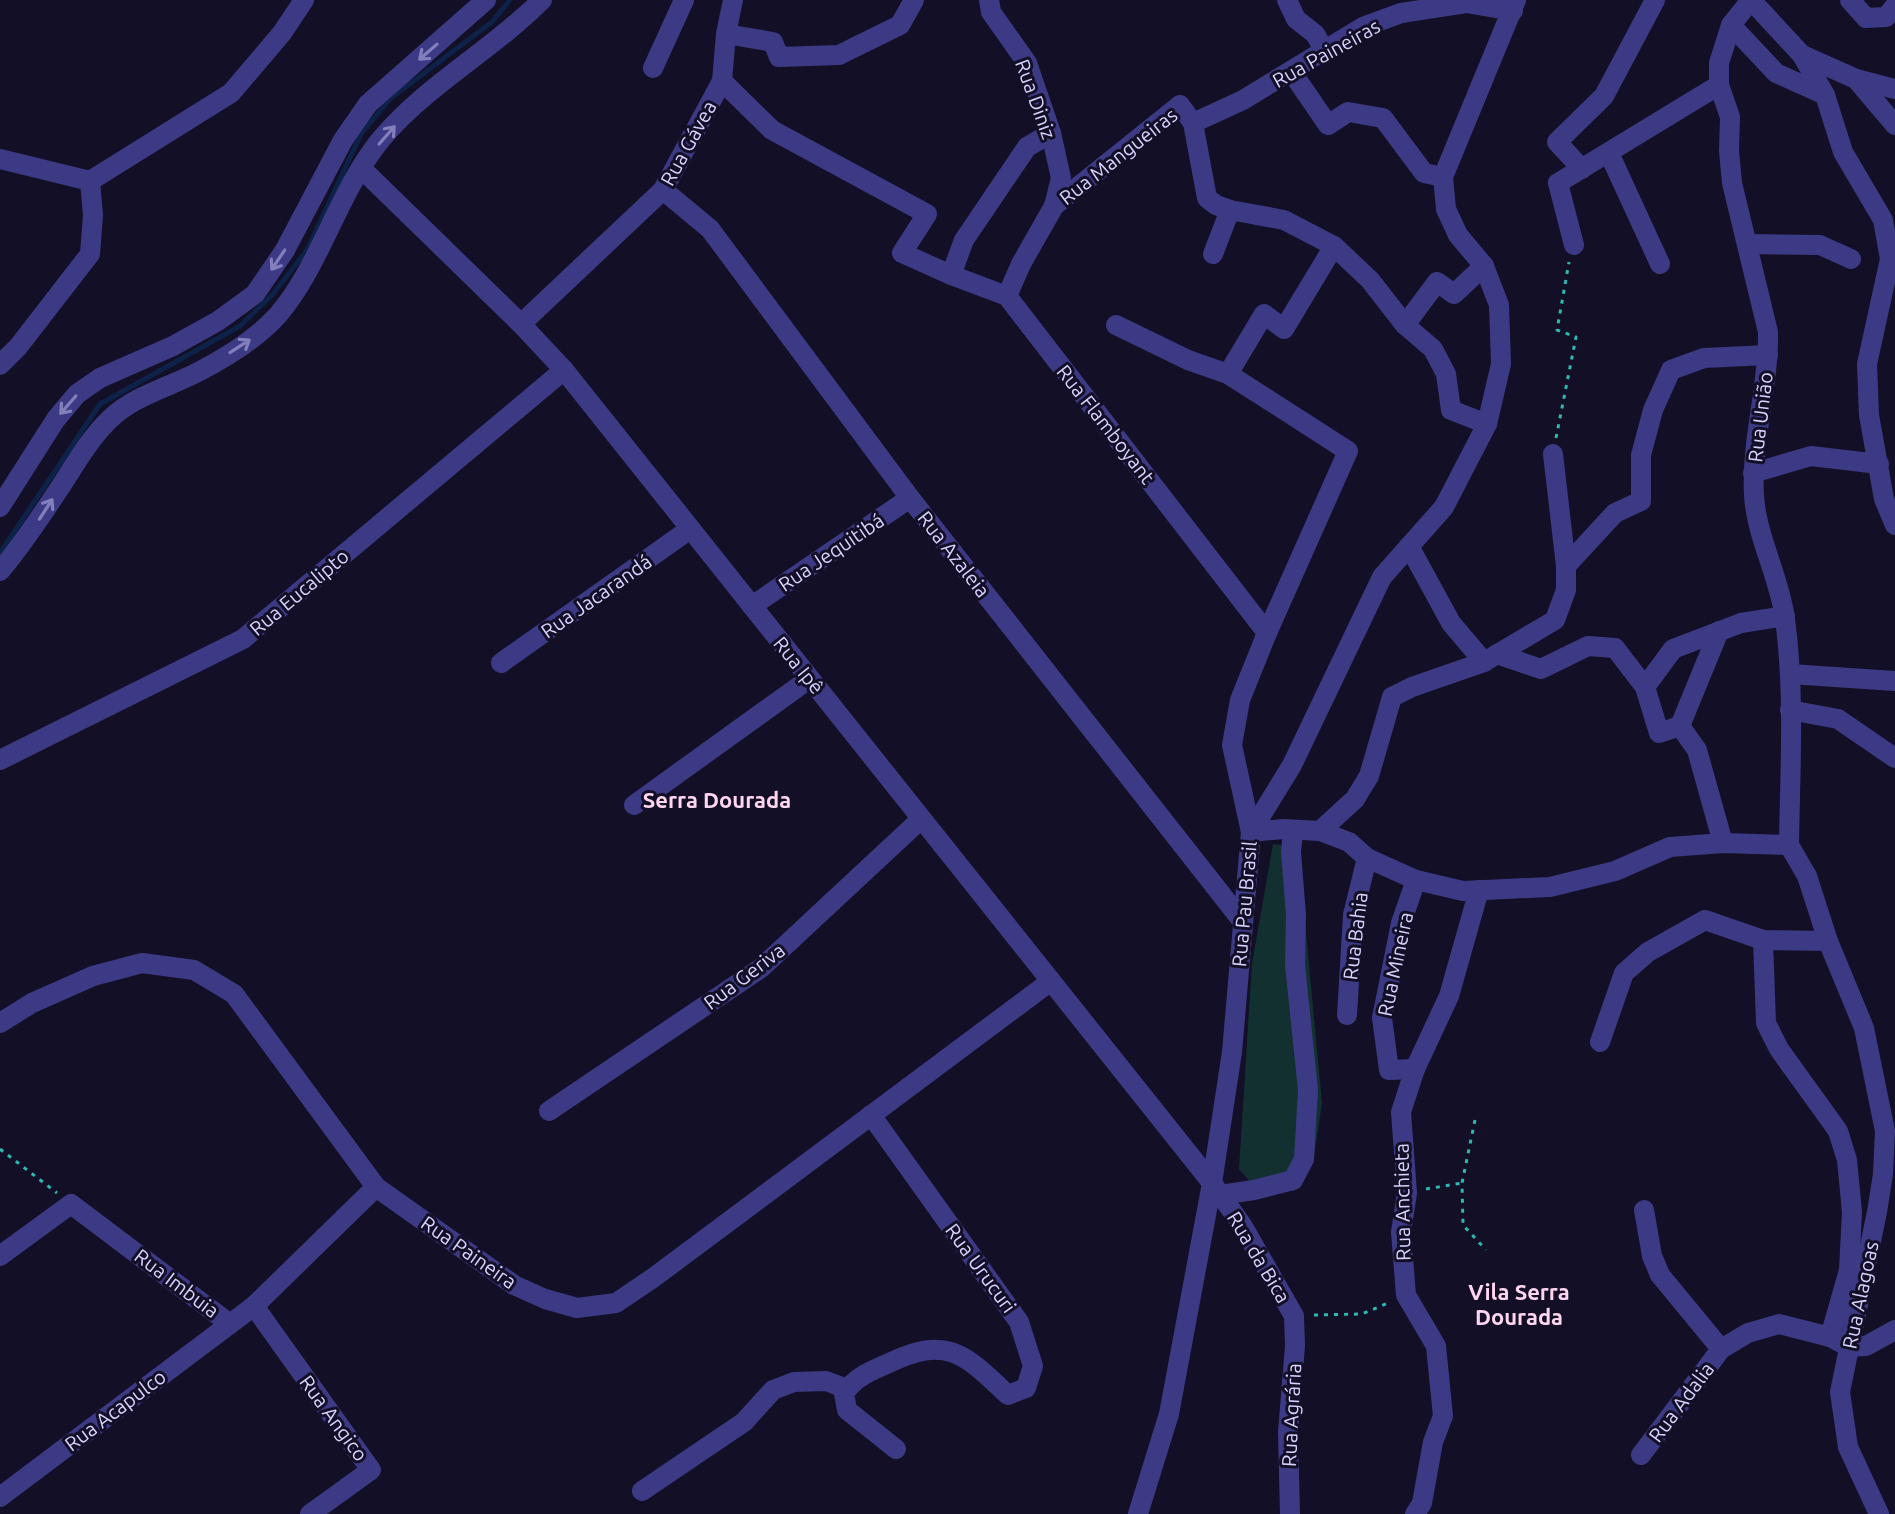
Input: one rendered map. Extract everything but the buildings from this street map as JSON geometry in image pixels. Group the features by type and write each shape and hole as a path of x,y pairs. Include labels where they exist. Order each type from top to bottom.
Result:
{"street":[{"path":"0,159 90,181 231,93 282,33 304,0"},
{"path":"0,507 56,419 77,394 100,378 173,346 218,321 255,294 285,250 343,140 368,104 486,0"},
{"path":"0,571 24,542 85,449 110,419 141,397 200,372 236,349 278,315 381,140 412,107 521,21 542,0"},
{"path":"653,68 684,0"},
{"name":"Rua Gávea","path":"521,324 663,190 722,81 733,0"},
{"path":"726,34 773,42 779,57 839,55 900,25 914,0"},
{"name":"Rua Diniz","path":"989,0 991,12 1027,63 1051,133 1061,178 1054,206"},
{"path":"1287,0 1296,19 1315,34 1325,51"},
{"path":"1582,169 1557,142 1604,96 1655,0"},
{"path":"1751,0 1802,55 1825,95 1843,152 1883,220 1890,259 1867,364 1869,415 1895,525"},
{"name":"Rua União","path":"1751,0 1731,25 1719,63 1719,85 1730,117 1732,183 1768,332 1768,355 1753,473 1754,500 1785,616 1790,674 1789,845"},
{"path":"1850,0 1866,18 1886,17 1895,6"},
{"name":"Rua Paineiras","path":"1193,123 1243,100 1397,6 1465,1 1514,6"},
{"path":"1251,832 1292,765 1382,577 1444,507 1487,424 1501,364 1499,305 1484,266 1458,235 1446,209 1443,177 1514,6"},
{"path":"1731,25 1776,73 1825,95"},
{"path":"1802,55 1856,79 1895,89"},
{"path":"1291,71 1328,125 1348,112 1383,118 1424,173 1443,177"},
{"path":"1856,79 1895,125"},
{"path":"722,81 772,130 927,214 902,253 951,275 1007,296 1021,264 1054,206"},
{"path":"1574,245 1558,183 1719,85"},
{"name":"Rua Mangueiras","path":"1054,206 1180,105 1193,123 1207,198 1230,210"},
{"path":"951,275 964,240 1027,147 1051,133"},
{"path":"1609,153 1660,264"},
{"name":"Rua Ipê","path":"362,169 564,370 1216,1189"},
{"path":"0,365 9,347 90,254 93,215 90,181"},
{"name":"Rua Azaleia","path":"663,190 710,229 910,498 1243,922"},
{"path":"1213,254 1230,210 1284,220 1334,246 1370,280 1405,325 1433,349 1446,374 1451,410 1487,424"},
{"path":"1747,244 1820,245 1851,259"},
{"path":"1116,325 1188,360 1228,374 1264,314 1284,329 1334,246"},
{"path":"1405,325 1437,282 1454,294 1484,266"},
{"name":"Rua Flamboyant","path":"1007,296 1267,633"},
{"path":"1566,566 1615,513 1641,501 1641,455 1653,410 1671,370 1704,358 1768,355"},
{"name":"Rua Eucalipto","path":"0,760 243,639 564,370"},
{"name":"Rua Pau Brasil","path":"1138,1514 1169,1414 1216,1189 1232,1052 1251,832 1232,745 1240,700 1348,451 1228,374"},
{"path":"1320,831 1355,799 1369,776 1392,697 1490,658 1555,620 1566,590 1566,566 1553,454"},
{"path":"1753,473 1811,456 1879,464"},
{"name":"Rua Jequitibá","path":"752,606 910,498"},
{"name":"Rua Jacarandá","path":"501,663 690,529"},
{"path":"1409,546 1451,623 1490,658 1541,669 1588,646 1615,648 1645,687 1659,733 1680,726 1719,631"},
{"path":"1645,687 1673,649 1741,623 1785,616"},
{"path":"1790,674 1895,681"},
{"path":"634,805 809,679"},
{"path":"1790,710 1838,719 1895,758"},
{"path":"1680,726 1697,750 1723,843"},
{"name":"Rua Geriva","path":"549,1111 761,968 921,819"},
{"path":"1216,1189 1293,1180 1304,1159 1308,1090 1295,965 1293,830"},
{"path":"1251,832 1320,831 1349,842 1367,858 1416,880 1463,891 1550,887 1615,871 1670,847 1723,843 1789,845"},
{"name":"Rua Alagoas","path":"1789,845 1807,876 1828,941 1864,1028 1885,1131 1883,1174 1840,1392 1848,1447 1879,1514"},
{"name":"Rua Bahia","path":"1347,1015 1353,915 1367,858"},
{"name":"Rua Mineira","path":"1415,1069 1389,1070 1382,1018 1401,923 1416,880"},
{"name":"Rua Anchieta","path":"1415,1514 1422,1503 1433,1442 1443,1416 1436,1346 1406,1295 1401,1232 1407,1193 1401,1112 1415,1069 1449,996 1479,890"},
{"path":"1600,1042 1624,973 1648,952 1705,920 1763,940 1828,941"},
{"path":"1763,940 1766,1023 1779,1049 1838,1131 1847,1160 1852,1212 1849,1270 1830,1337"},
{"name":"Rua Paineira","path":"0,1023 32,1003 93,976 142,963 194,970 234,994 376,1187 514,1285 545,1299 577,1308 616,1303 1051,981"},
{"name":"Rua Urucuri","path":"847,1389 854,1379 908,1354 937,1348 957,1353 1008,1395 1026,1388 1033,1366 1019,1322 871,1115"},
{"name":"Rua Imbuia","path":"71,1204 230,1324 254,1306 376,1187"},
{"name":"Rua da Bica","path":"1216,1189 1242,1225 1294,1316"},
{"path":"0,1256 71,1204"},
{"name":"Rua Adalia","path":"1644,1210 1652,1256 1660,1275 1721,1349"},
{"name":"Rua Angico","path":"254,1306 371,1470 310,1514"},
{"name":"Rua Agrária","path":"1290,1514 1288,1432 1295,1346 1294,1316"},
{"name":"Rua Acapulco","path":"0,1497 230,1324"},
{"name":"Rua Adalia","path":"1641,1455 1721,1349 1748,1333 1779,1324 1830,1337 1849,1347"},
{"path":"1849,1347 1866,1346 1895,1330"},
{"path":"642,1491 744,1422 773,1390 794,1382 826,1381 847,1389 844,1393 847,1410 896,1449"}],"path":[{"path":"1553,454 1576,337 1557,330 1564,280 1574,245"},
{"path":"1475,1120 1462,1183 1463,1225 1486,1250"},
{"path":"0,1149 71,1204"},
{"path":"1407,1193 1462,1183"},
{"name":"Rua da Bica","path":"1294,1316 1362,1314 1406,1295"}],"green space":[{"path":"1273,844 1298,847 1322,1103 1313,1163 1294,1191 1258,1191 1239,1169 1252,963"}],"waterway":[{"path":"0,553 100,404 240,326 273,294 307,250 361,134 391,98 492,22 510,0"}],"district":[{"name":"Serra Dourada","path":"717,799"},
{"name":"Vila Serra Dourada","path":"1519,1304"}]}
